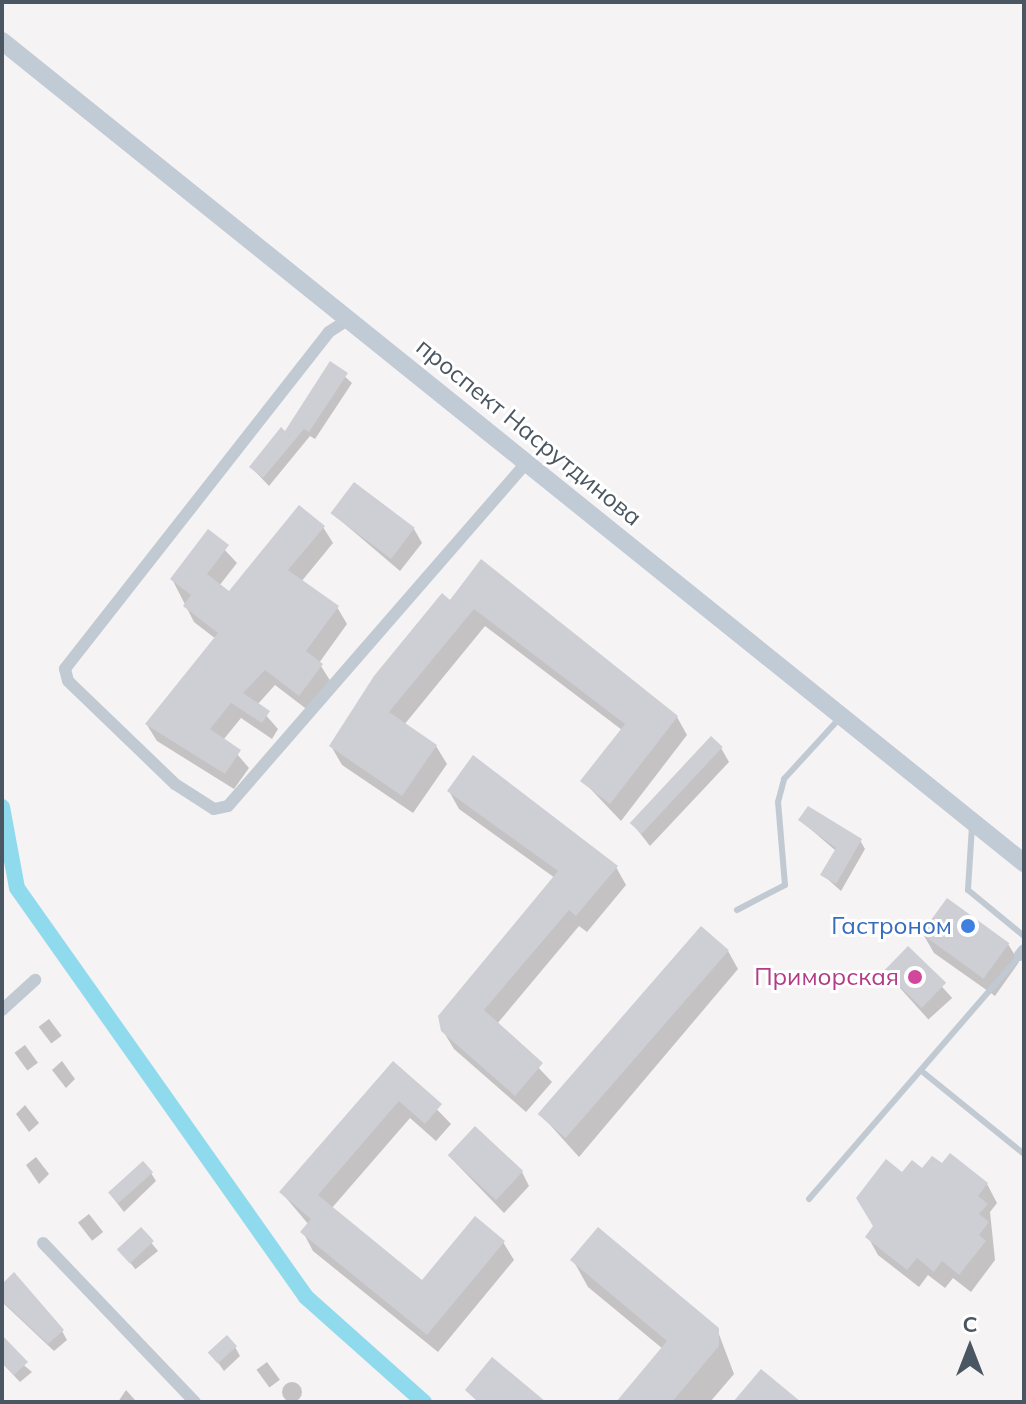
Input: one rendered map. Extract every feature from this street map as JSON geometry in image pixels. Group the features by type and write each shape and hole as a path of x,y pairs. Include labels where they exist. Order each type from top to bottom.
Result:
{"main road":[{"name":"проспект Насрутдинова","path":"6,52 528,461 1024,863"}],"street":[{"path":"349,319 329,332 65,669 68,681 175,784 214,809 228,806 528,461"},
{"path":"2,1010 35,980"},
{"path":"43,1243 195,1402"}],"lane":[{"path":"737,910 785,885 778,802 784,779 842,717"},
{"path":"972,823 968,890 1024,936"},
{"path":"809,1199 924,1073 1022,952"},
{"path":"924,1073 1024,1154"}],"building":[{"path":"330,361 348,373 309,432 304,429 263,478 249,467 281,427 285,431"},
{"path":"354,482 415,528 391,559 331,513"},
{"path":"299,505 325,526 288,570 339,606 306,651 323,664 299,696 265,670 243,693 270,711 262,723 231,703 210,729 241,750 225,774 145,724 218,633 183,606 191,595 170,579 208,529 229,545 207,574 229,591"},
{"path":"481,559 678,716 610,804 580,781 625,724 474,609 389,712 437,745 402,796 329,746 374,676 442,593 450,600"},
{"path":"711,736 723,747 642,834 630,823"},
{"path":"473,755 618,866 576,916 569,910 484,1010 543,1063 515,1096 441,1031 438,1016 558,871 447,791"},
{"path":"808,806 862,839 836,884 820,875 836,848 798,820"},
{"path":"947,898 1009,943 983,979 921,934"},
{"path":"701,926 729,950 566,1138 538,1114"},
{"name":"Приморская","path":"908,946 946,983 922,1008 884,971"},
{"path":"393,1061 442,1104 425,1124 399,1101 318,1195 422,1280 475,1216 505,1241 427,1335 300,1232 311,1219 279,1192"},
{"path":"475,1126 523,1171 496,1200 448,1155"},
{"path":"950,1153 988,1183 978,1196 988,1204 979,1214 989,1222 979,1235 986,1241 959,1275 942,1261 934,1272 917,1258 907,1270 865,1237 873,1226 856,1198 886,1159 902,1172 912,1160 922,1168 932,1156 942,1163"},
{"path":"143,1161 153,1172 118,1204 108,1192"},
{"path":"141,1227 154,1241 130,1263 117,1250"},
{"path":"598,1227 719,1328 719,1346 672,1402 616,1402 667,1341 570,1260"},
{"path":"14,1272 64,1330 48,1344 2,1301 2,1284"},
{"path":"2,1335 28,1362 14,1375 2,1362"},
{"path":"227,1335 237,1346 218,1364 208,1352"},
{"path":"492,1357 546,1402 478,1402 465,1390"},
{"path":"761,1369 801,1402 733,1402"}],"waterway":[{"path":"2,807 17,888 306,1297 424,1402"}],"place":[{"name":"Гастроном","path":"968,926"},
{"name":"Приморская","path":"915,977"}]}
